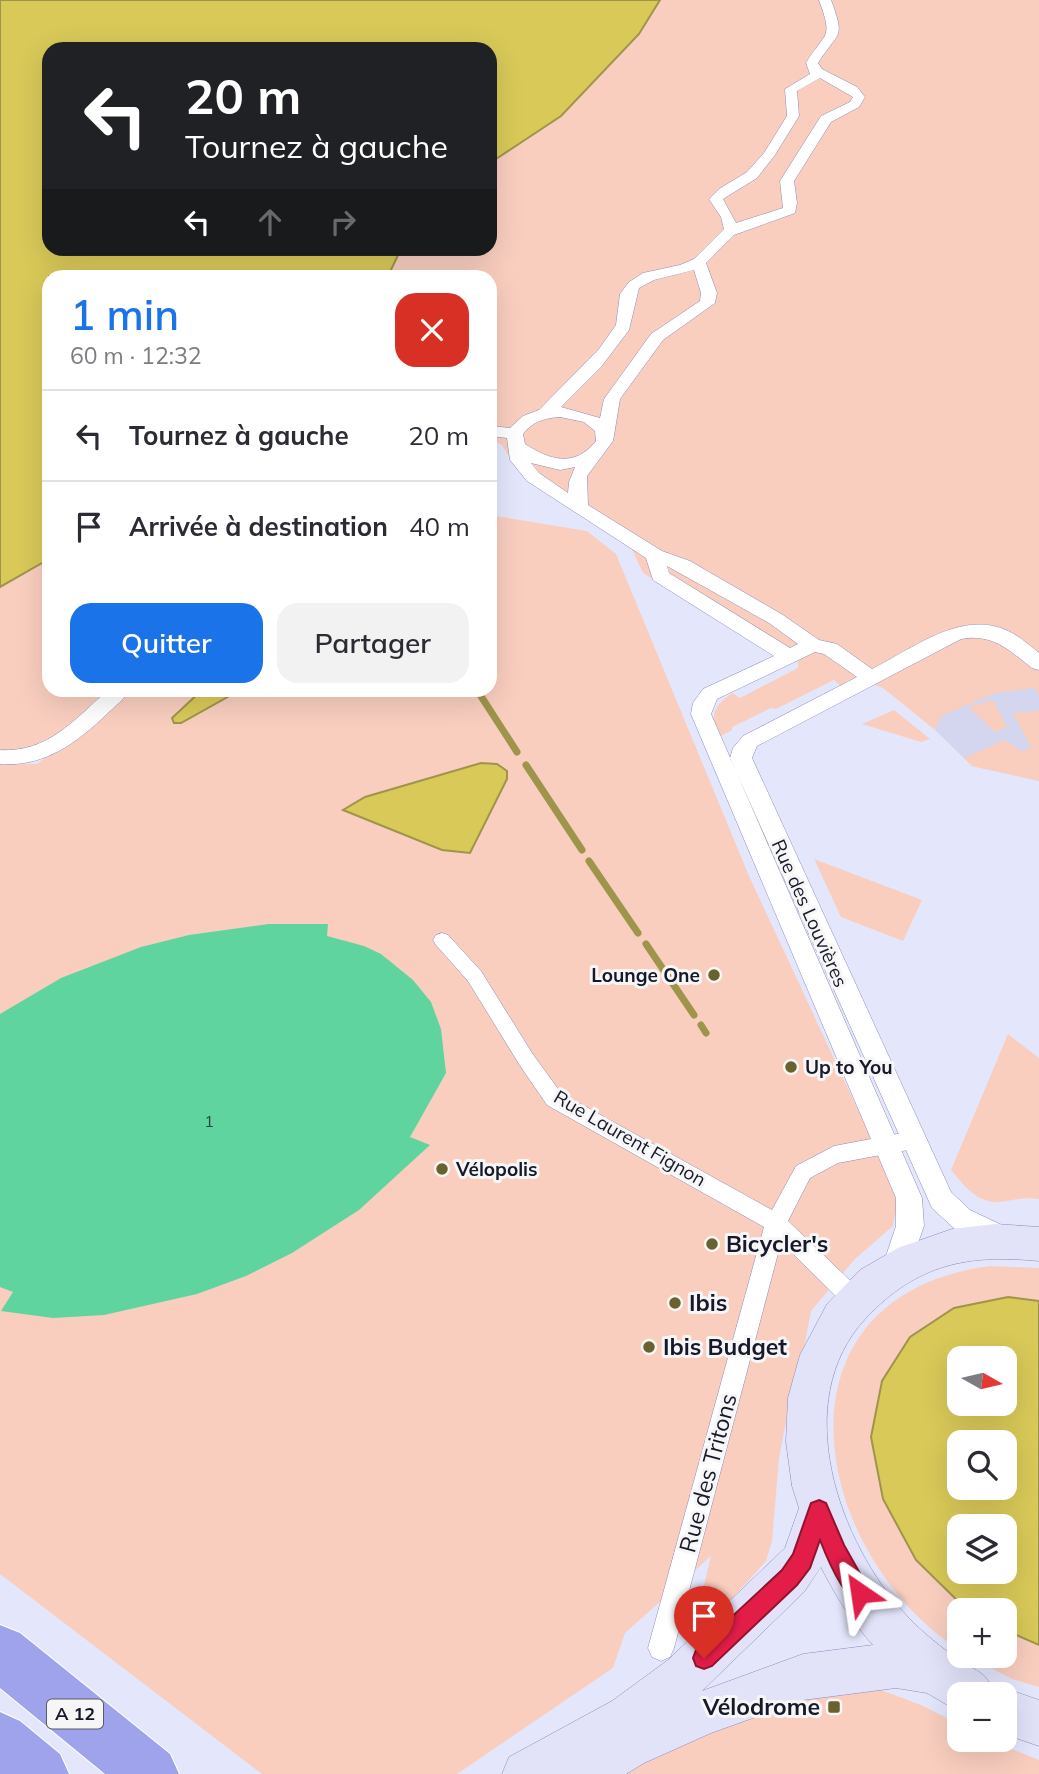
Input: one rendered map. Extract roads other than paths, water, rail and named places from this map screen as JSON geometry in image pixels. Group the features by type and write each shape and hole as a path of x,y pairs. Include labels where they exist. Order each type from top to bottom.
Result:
{"highway":[{"name":"A 12","path":"0,1653 150,1774"},
{"path":"0,1741 40,1774"}],"main road":[{"path":"953,1682 891,1631 865,1600 836,1552 819,1510 807,1455 808,1402 813,1377 826,1343 855,1300 896,1268 928,1253 950,1247 1023,1242"},
{"path":"526,1774 628,1717 684,1676 789,1577 802,1561 819,1510"},
{"path":"583,1774 627,1746 706,1712 803,1676 896,1664 953,1682"},
{"path":"1017,1715 1039,1723"}],"street":[{"path":"825,0 834,27 832,38 812,63 817,71 840,82 859,97 855,104 826,119 787,181 787,191 792,202 790,210 779,216 731,230 699,263 645,278 633,285 628,294 628,314 622,329 574,388 545,413 525,421 516,440 519,460 533,477 655,555 683,565 776,619 813,645 830,649 870,677 956,634 976,628 996,632 1039,663"},
{"path":"731,230 728,217 716,199 722,191 742,183 755,172 793,116 795,107 790,95 792,89 815,76 817,71"},
{"path":"805,82 840,82"},
{"path":"579,508 576,490 578,472 604,446 612,399 657,337 707,303 709,293 699,263"},
{"path":"545,413 575,413 589,418 605,432"},
{"path":"497,433 516,440 535,459 548,463 563,464 590,458"},
{"path":"655,555 660,576 698,601 758,634 789,656"},
{"path":"698,601 695,595 699,587 710,584 720,587"},
{"name":"Rue des Louvières","path":"813,645 710,695 704,702 701,714 909,1198 911,1210 907,1241 896,1268"},
{"name":"Rue des Louvières","path":"870,677 750,741 743,748 741,758 913,1140 948,1209 971,1226 1023,1242"},
{"path":"0,757 25,760 46,752 112,697"},
{"name":"Rue Laurent Fignon","path":"442,940 459,954 480,982 533,1074 555,1099 776,1223 855,1300"},
{"name":"Rue des Tritons","path":"661,1648 776,1223 803,1172 834,1155 913,1140"}],"waterway":[{"path":"482,697 517,752"},
{"path":"526,765 582,850"},
{"path":"589,861 638,933"},
{"path":"646,944 694,1015"},
{"path":"701,1025 706,1033"}],"place":[{"name":"Lounge One","path":"714,975"},
{"name":"Up to You","path":"791,1067"},
{"name":"Vélopolis","path":"442,1169"},
{"name":"Bicycler's","path":"712,1244"},
{"name":"Ibis","path":"675,1303"},
{"name":"Ibis Budget","path":"649,1347"},
{"name":"Vélodrome","path":"834,1707"}]}
